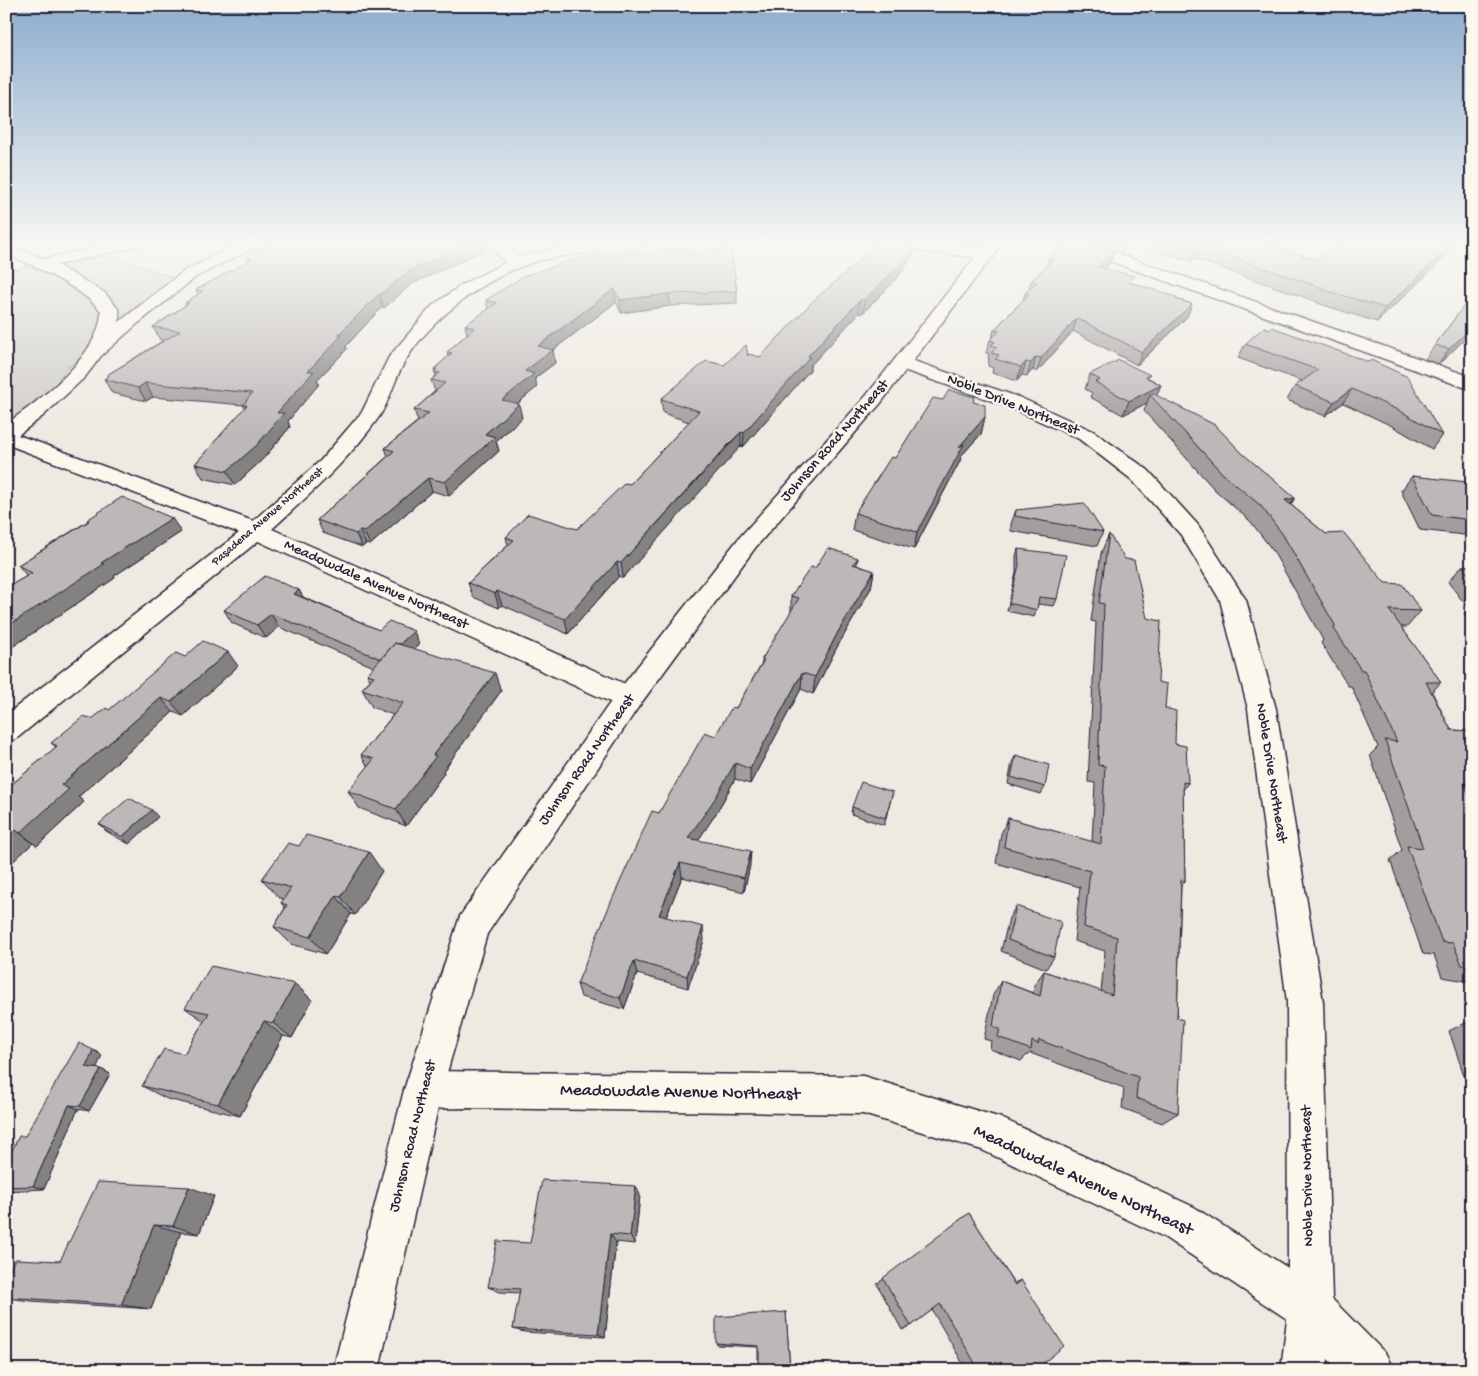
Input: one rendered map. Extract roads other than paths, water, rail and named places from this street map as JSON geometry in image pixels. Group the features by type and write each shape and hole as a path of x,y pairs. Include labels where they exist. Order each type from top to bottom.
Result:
{"street":[{"path":"96,352 110,324 110,310 107,306"},
{"path":"6,435 36,412 78,373 96,352 149,306"},
{"name":"Pasadena Avenue Northeast","path":"6,731 124,634 256,531 329,464 371,414 398,357 443,306"},
{"name":"Johnson Road Northeast","path":"356,1370 423,1090 472,927 629,698 747,543 873,400 946,306"},
{"path":"1251,306 1472,384"},
{"name":"Noble Drive Northeast","path":"902,363 1005,398 1086,435 1140,475 1190,530 1233,600 1262,709 1305,1002 1310,1308 1304,1370"},
{"name":"Meadowdale Avenue Northeast","path":"6,435 256,531 629,698"},
{"name":"Meadowdale Avenue Northeast","path":"423,1090 862,1095 987,1132 1179,1222 1310,1308 1370,1370"}]}
